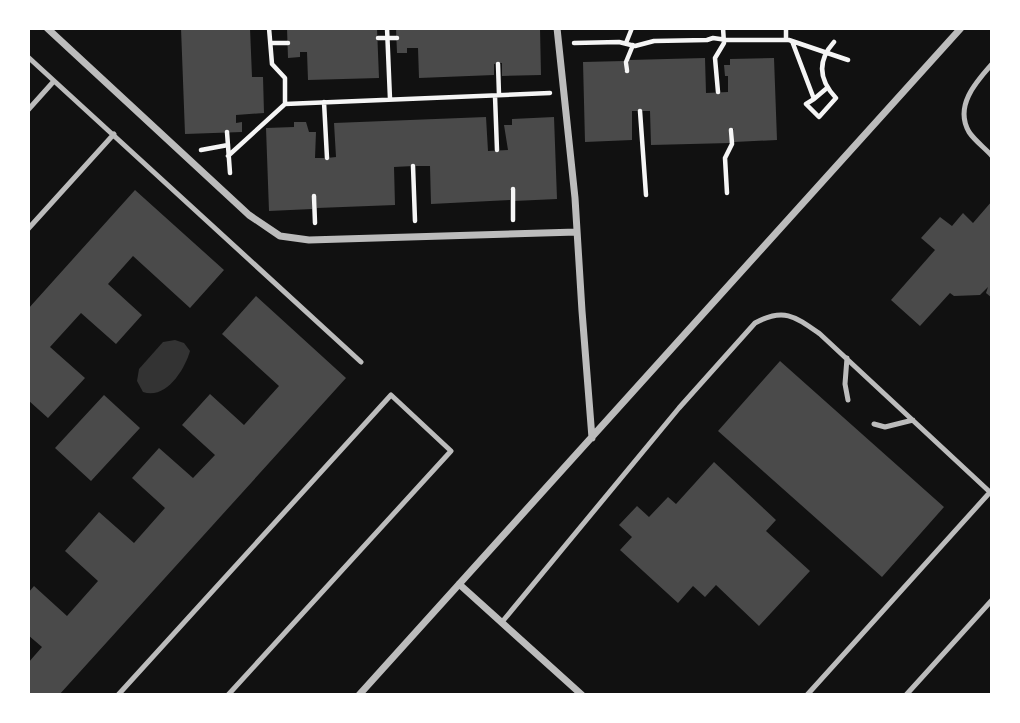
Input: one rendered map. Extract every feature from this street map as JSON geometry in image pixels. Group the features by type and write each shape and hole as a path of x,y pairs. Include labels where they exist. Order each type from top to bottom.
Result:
{"street":[{"path":"47,28 249,215 280,236 316,240 577,232"},
{"path":"557,28 575,198 592,438"},
{"path":"359,695 961,28"},
{"path":"459,584 582,695"}],"lane":[{"path":"28,57 361,362"},
{"path":"992,64 974,84 965,102 965,118 969,131 992,156"},
{"path":"28,110 54,81"},
{"path":"28,229 114,134"},
{"path":"502,622 679,408 755,323 768,316 790,315 820,334 991,492 807,695"},
{"path":"847,358 845,384 848,400"},
{"path":"118,695 391,394 451,451 228,695"},
{"path":"874,424 885,427 913,420"},
{"path":"906,695 992,600"}],"path":[{"path":"270,28 272,64 285,78 285,104"},
{"path":"387,28 390,99"},
{"path":"626,43 632,28"},
{"path":"718,92 715,58 724,43 723,28"},
{"path":"786,28 814,99"},
{"path":"378,38 397,38"},
{"path":"570,43 633,45 654,41 713,38 789,40 848,60"},
{"path":"827,88 806,104 819,117 836,97 827,88 821,68 825,52 834,42"},
{"path":"271,43 288,43"},
{"path":"627,71 626,62 633,45"},
{"path":"497,150 498,64"},
{"path":"228,156 285,104 552,93"},
{"path":"324,102 327,158"},
{"path":"640,111 646,195"},
{"path":"727,193 725,158 732,144 731,130"},
{"path":"227,132 230,178"},
{"path":"198,151 228,145"},
{"path":"413,166 415,222"},
{"path":"513,189 513,220"},
{"path":"314,196 316,226"}],"shaded area":[{"path":"175,340 184,343 190,351 184,366 167,387 159,392 143,392 137,381 139,369 163,342"}],"building":[{"path":"181,28 250,28 252,77 263,77 264,113 236,115 236,123 242,122 242,132 185,134"},
{"path":"287,28 377,28 379,78 308,80 307,52 300,52 300,57 288,58"},
{"path":"396,28 540,28 541,75 502,76 502,63 494,64 494,75 419,78 418,48 407,48 407,53 397,53"},
{"path":"705,58 706,93 728,92 728,76 725,76 724,65 730,65 730,59 774,58 777,140 734,142 734,129 729,130 730,143 651,145 650,111 632,111 632,140 585,142 583,62 624,61 624,71 629,71 629,60"},
{"path":"486,117 488,151 508,150 504,125 512,125 512,119 554,117 557,199 514,201 513,189 510,190 510,200 431,204 430,166 413,166 394,167 395,205 317,208 316,196 312,196 312,209 269,211 266,128 294,127 294,122 306,122 309,132 316,132 315,158 327,158 336,157 334,123"},
{"path":"135,190 224,270 190,308 133,256 108,284 142,315 116,344 81,313 50,347 85,378 48,418 28,400 28,309"},
{"path":"992,201 992,298 986,293 988,287 980,295 954,296 950,293 920,326 891,300 935,250 921,238 940,217 952,226 963,213 973,223"},
{"path":"256,296 346,378 59,695 28,695 28,663 42,647 28,635 28,593 34,586 67,616 98,581 65,551 99,512 134,543 165,508 132,478 159,448 193,478 215,455 182,425 210,394 244,425 279,386 222,334"},
{"path":"780,361 944,507 882,577 718,431"},
{"path":"104,395 140,428 91,481 55,448"},
{"path":"714,462 776,520 766,531 810,571 759,626 716,585 705,597 693,586 678,603 620,550 632,537 619,525 637,506 649,517 668,497 676,504"}]}
